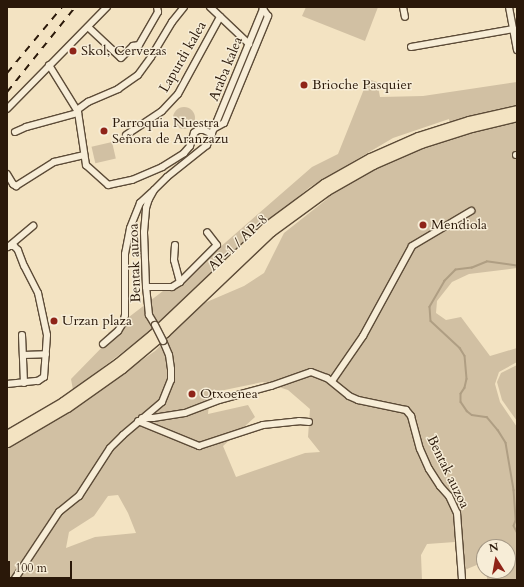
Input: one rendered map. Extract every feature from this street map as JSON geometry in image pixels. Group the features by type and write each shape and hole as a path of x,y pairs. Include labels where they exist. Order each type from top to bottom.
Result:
{"highway":[{"name":"AP-1 / AP-8","path":"7,435 63,402 118,363 152,335 258,234 294,204 324,184 370,158 418,137 469,121 517,110"},
{"name":"AP-1 / AP-8","path":"7,442 67,407 128,364 165,332 271,231 327,190 373,164 421,143 471,127 517,116"}],"street":[{"path":"7,109 107,7"},
{"path":"88,26 121,58 133,46 139,45 158,12 157,7"},
{"path":"15,132 26,127 78,111 88,102 118,89 138,75 151,57 172,22 184,7"},
{"path":"210,7 249,44"},
{"path":"403,7 405,17"},
{"path":"509,7 517,50"},
{"path":"49,65 78,111 86,164 108,185 132,180 162,167 184,152 190,146 194,133 198,130 214,131 224,123 268,16 264,8"},
{"name":"Araba kalea","path":"214,131 264,8"},
{"name":"Lapurdi kalea","path":"126,135 162,111 178,94 220,16"},
{"path":"411,47 513,29"},
{"name":"Bentak auzoa","path":"103,344 118,331 125,316 125,254 130,228 140,203 176,169 201,152 207,145 214,131"},
{"path":"7,174 12,184 16,186 54,162 84,155"},
{"name":"Bentak auzoa","path":"14,580 59,512 79,496 110,448 162,402 171,380 169,355 149,315 146,288 144,232 146,208 154,190"},
{"path":"332,381 366,331 412,246 471,211"},
{"path":"8,247 34,226"},
{"path":"146,288 172,287 180,282 217,245 207,232"},
{"path":"18,250 22,236"},
{"path":"175,245 174,260 180,282"},
{"path":"7,384 38,381 44,377 47,331 38,293 24,266 18,250 14,246 8,247"},
{"path":"22,335 24,383"},
{"path":"23,355 46,354"},
{"name":"Bentak auzoa","path":"140,420 185,413 219,400 288,380 307,372 320,375 332,381 345,393 358,400 406,410 411,416 420,449 440,486 449,496 457,513 462,580"},
{"path":"140,420 199,446 264,425 299,421 309,422"}],"shaded area":[{"path":"306,7 378,7 365,41 302,16"},
{"path":"368,79 377,82 380,97 423,96 517,82 517,268 469,274 452,282 437,301 436,313 446,320 461,317 490,356 517,348 517,362 499,372 495,384 500,402 517,427 517,580 487,580 516,579 516,539 476,539 476,565 467,569 457,565 455,542 427,544 421,555 422,580 7,580 7,444 86,399 155,351 202,304 244,286 264,273 284,233 327,199 331,193 393,159 452,139 449,119 393,138 310,187 234,250 149,332 73,390 71,379 112,337 108,333 218,249 312,167 338,154","holes":["263,382 288,390 310,409 308,437 320,452 305,453 236,477 223,446 255,417 248,405 208,414 210,393","118,495 128,513 136,533 95,537 66,548 69,532 94,516 108,496"]},
{"path":"184,107 192,110 195,118 192,126 184,129 176,126 173,118 176,110"},
{"path":"112,142 116,159 95,163 92,147"},
{"path":"517,365 517,421 502,400 497,382 501,373"}],"waterway":[{"path":"517,266 487,262 472,268 456,270 445,281 430,307 431,321 460,348 465,356 467,379 465,388 461,394 461,402 467,411 472,415 487,417 498,430 506,443 514,490 516,521 514,526 517,532"}],"railway":[{"path":"7,73 62,7"},
{"path":"7,92 75,7"}],"place":[{"name":"Skol, Cervezas","path":"73,51"},
{"name":"Brioche Pasquier","path":"304,85"},
{"name":"Parroquia Nuestra Señora de Aranzazu","path":"104,131"},
{"name":"Mendiola","path":"423,225"},
{"name":"Urzan plaza","path":"54,321"},
{"name":"Otxoenea","path":"192,394"}]}
